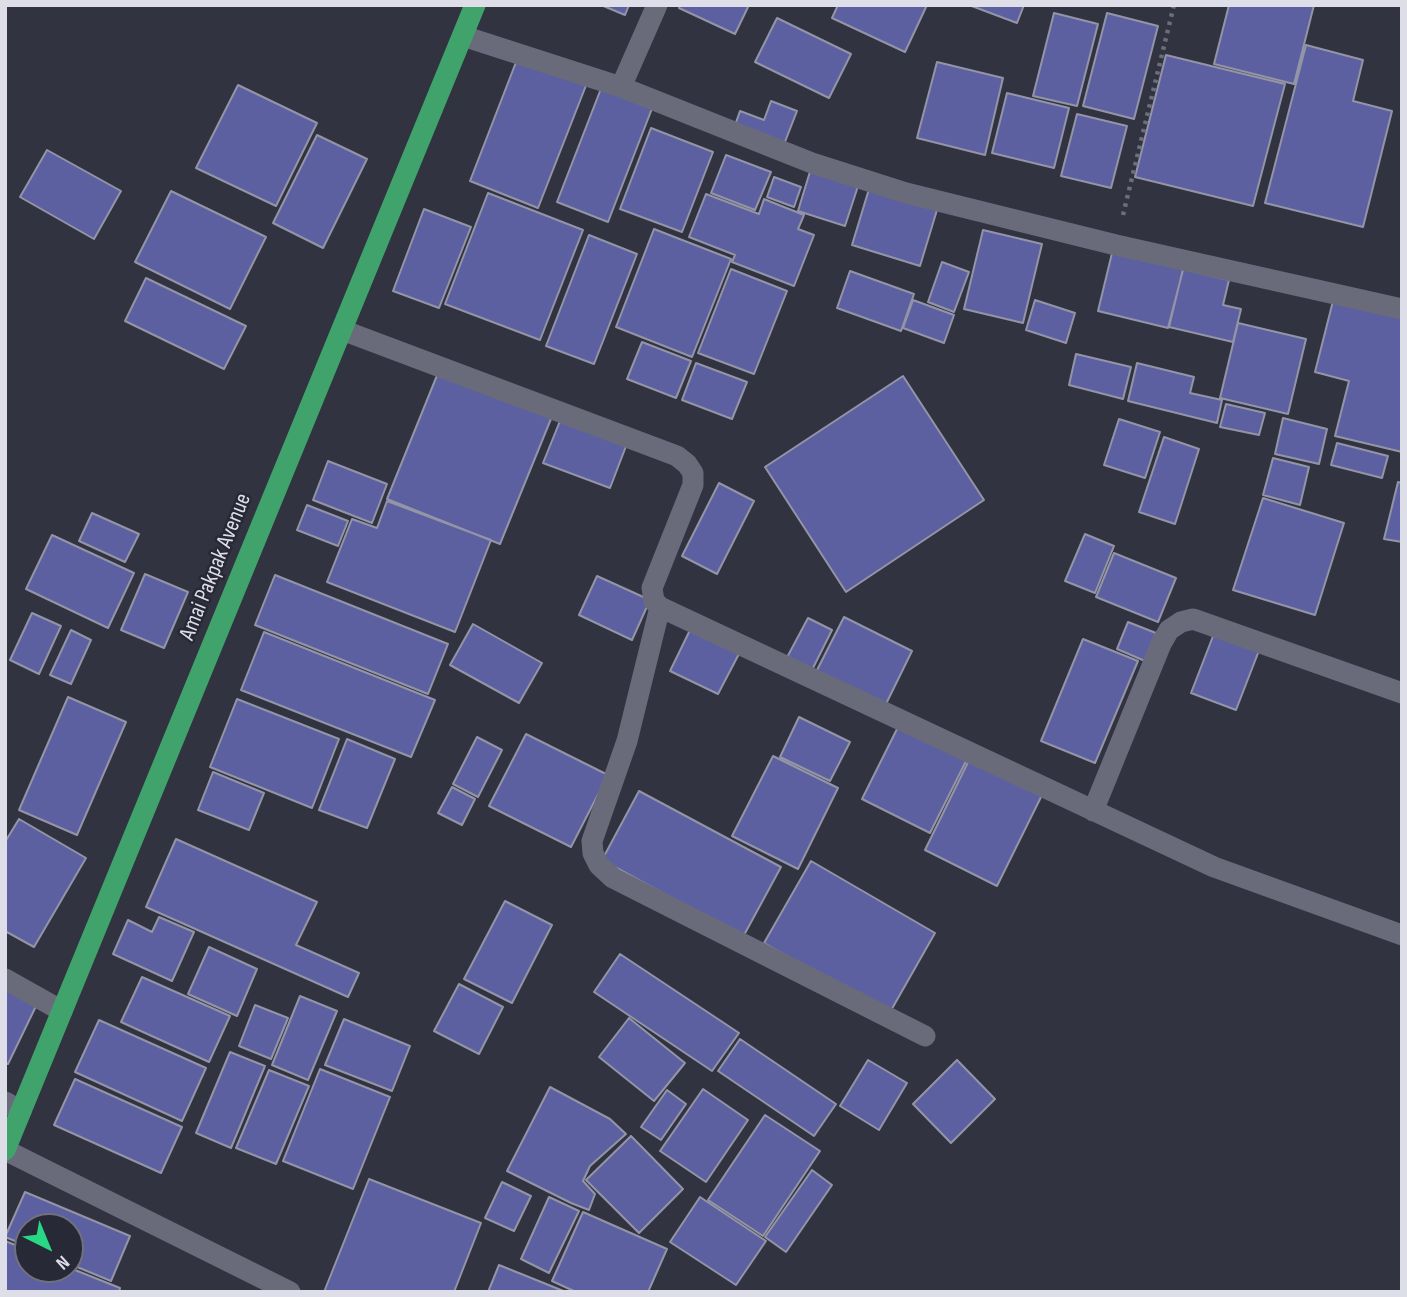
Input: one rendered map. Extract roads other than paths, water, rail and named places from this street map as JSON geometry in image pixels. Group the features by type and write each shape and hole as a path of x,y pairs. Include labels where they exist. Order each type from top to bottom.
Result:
{"highway":[{"name":"Amai Pakpak Avenue","path":"5,1150 13,1106 62,1011 475,5"}],"street":[{"path":"621,87 657,5"},
{"path":"463,36 621,87 813,163 906,193 1116,245 1402,309"},
{"path":"342,330 677,456 687,464 693,473 693,485 652,588 654,601 660,607 1214,867 1402,935"},
{"path":"660,607 627,741 592,841 593,853 599,865 613,878 925,1036"},
{"path":"1093,811 1161,644 1169,630 1181,622 1193,619 1402,693"},
{"path":"5,979 62,1011"},
{"path":"5,1150 290,1292"}]}
